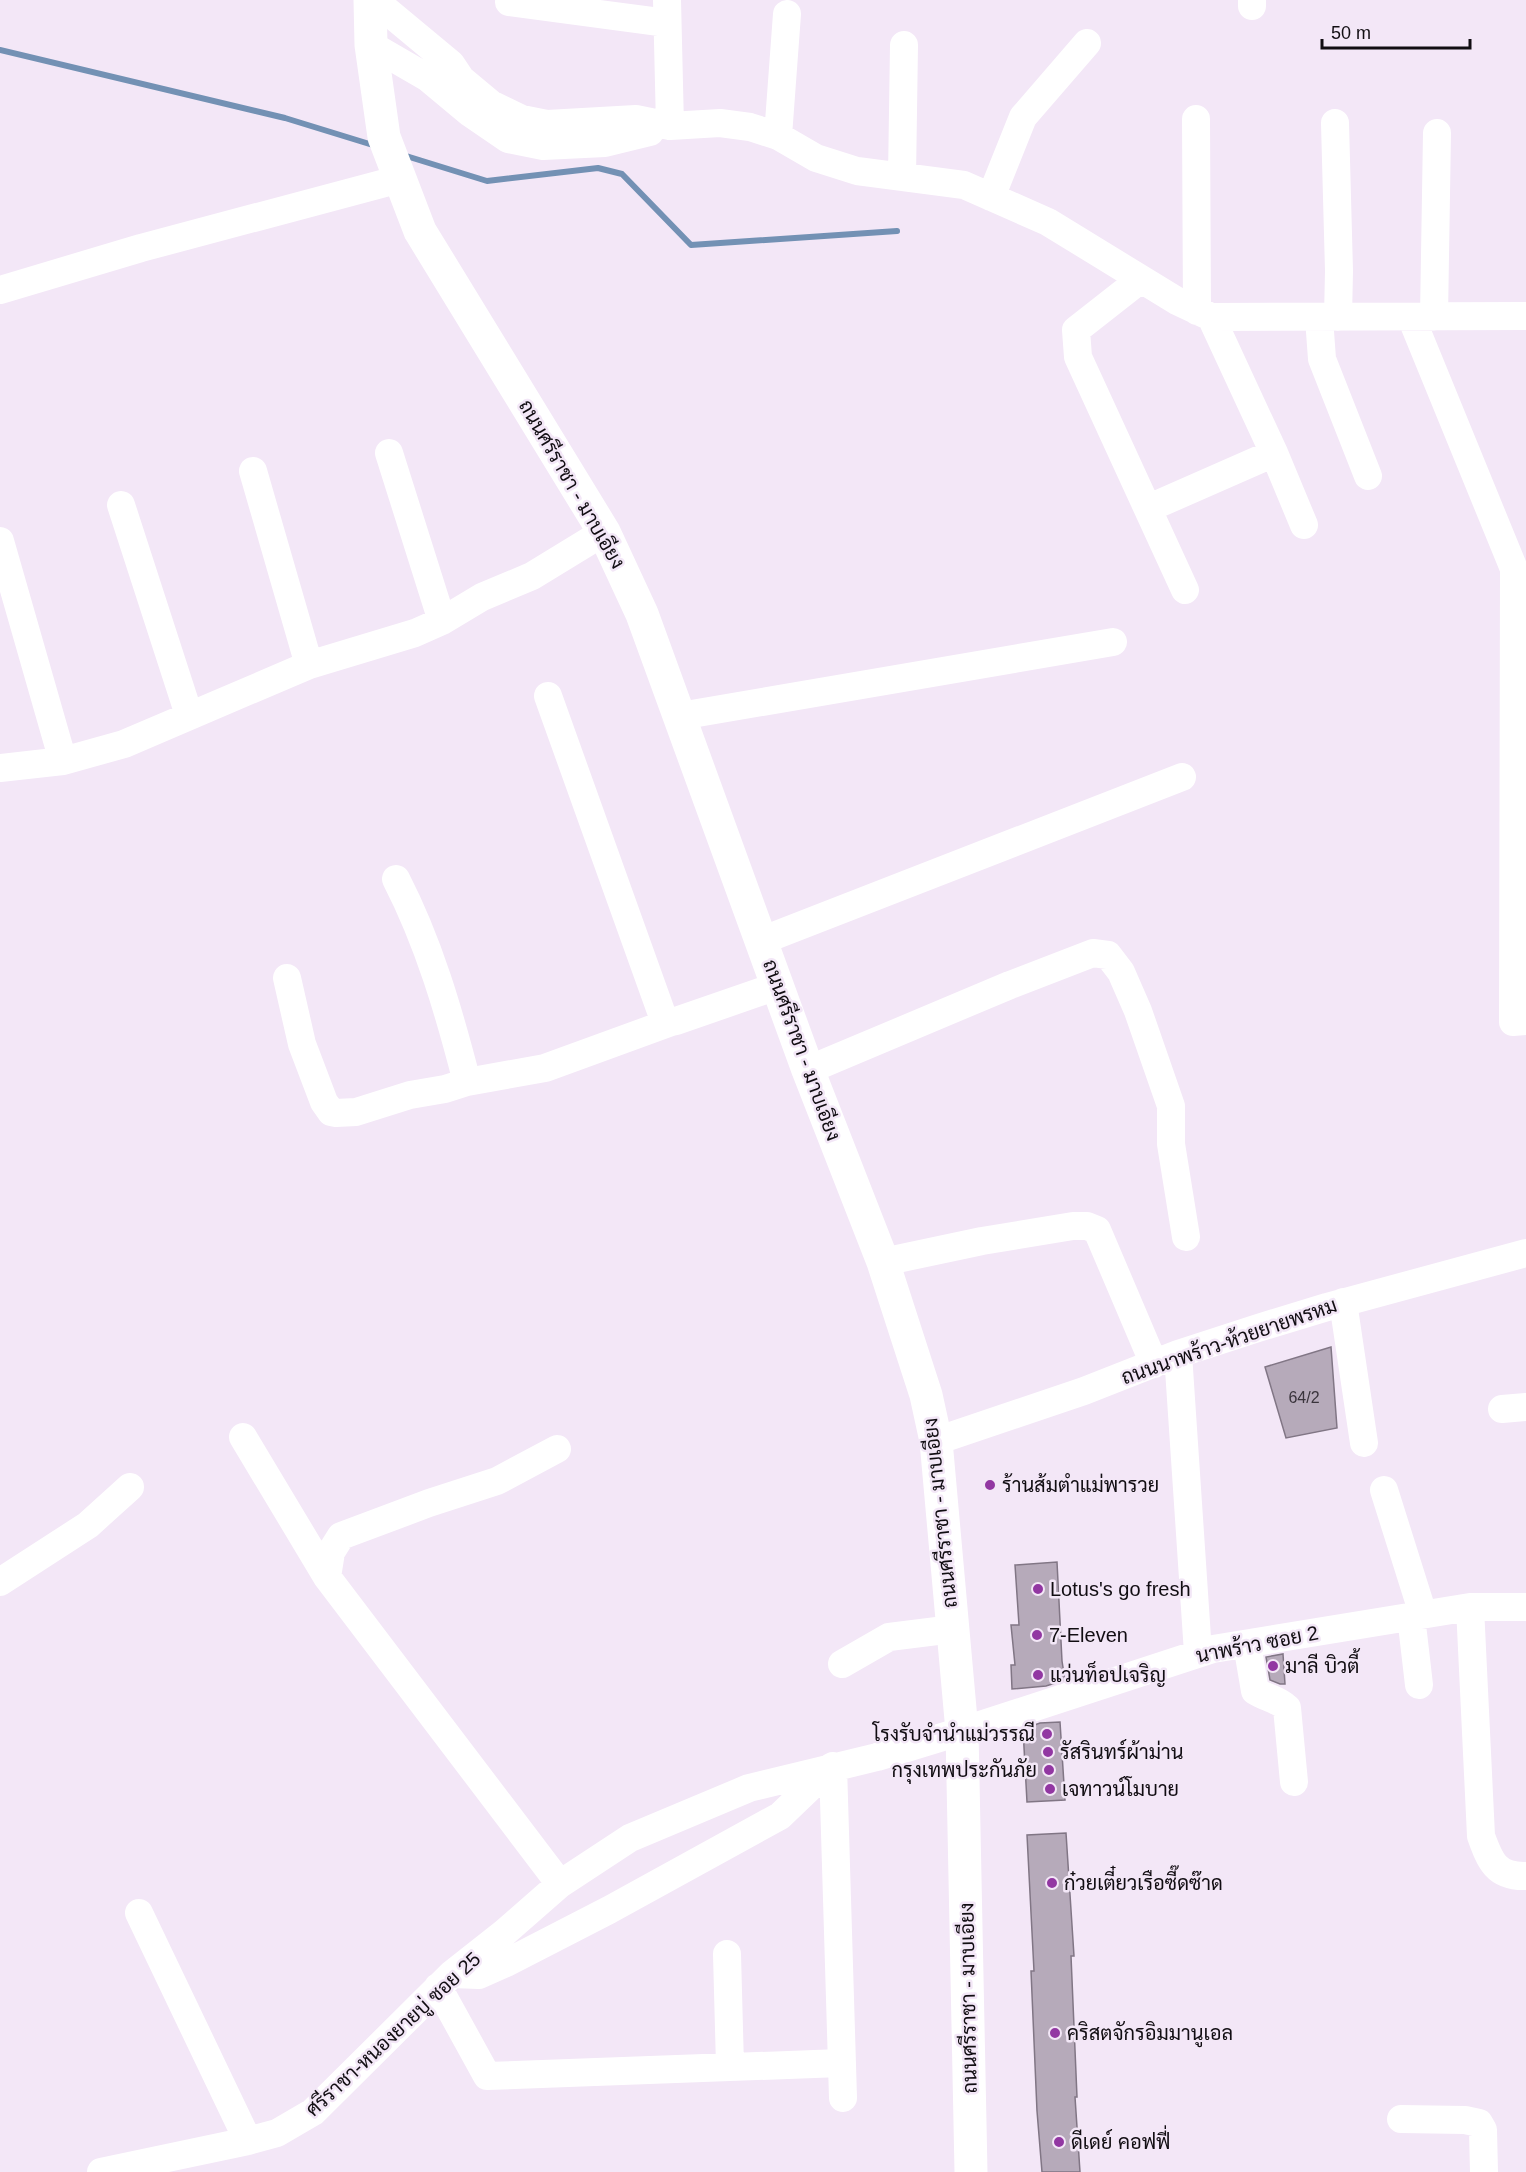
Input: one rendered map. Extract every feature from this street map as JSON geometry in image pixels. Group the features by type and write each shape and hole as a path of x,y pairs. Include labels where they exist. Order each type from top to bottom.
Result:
{"main road":[{"name":"ถนนศรีราชา - มาบเอียง","path":"372,0 371,45 384,137 420,231 599,524 642,614 808,1070 883,1262 926,1395 936,1441 962,1731 971,2172"}],"street":[{"path":"372,0 451,64 460,79 490,104 522,119 547,124 636,119 670,126"},
{"path":"509,2 667,11 670,126"},
{"path":"778,136 787,14"},
{"path":"991,197 1023,117 1086,43"},
{"path":"371,45 428,78 470,113 508,139 543,146 604,143 670,126 720,123 750,127 778,136 816,159 857,171 964,185 1048,222 1177,302 1204,314 1328,317 1526,316"},
{"path":"902,177 904,45"},
{"path":"1196,119 1204,314 1274,453 1304,525"},
{"path":"1335,123 1339,271 1328,317 1322,359 1368,476"},
{"path":"1437,133 1422,317 1514,569 1520,577 1520,778 1512,1022 1526,1022"},
{"path":"0,290 141,248 400,179"},
{"path":"1141,279 1076,330 1078,357 1185,591"},
{"path":"389,453 442,621"},
{"path":"1149,508 1274,453"},
{"path":"254,471 309,665"},
{"path":"121,506 189,715"},
{"path":"0,768 63,761 124,744 309,665 415,633 442,621 482,597 516,562 599,524"},
{"path":"0,541 63,761"},
{"path":"680,717 1113,642"},
{"path":"548,696 663,1017 671,1022"},
{"path":"761,941 1182,777"},
{"path":"396,879 414,914 444,999 467,1082"},
{"path":"808,1070 1093,953 1108,956 1121,972 1138,1011 1170,1106 1171,1144 1186,1237"},
{"path":"286,978 302,1044 324,1102 331,1112 356,1112 410,1095 545,1068 777,986"},
{"path":"883,1262 982,1241 1073,1226 1087,1226 1097,1230 1166,1359 1198,1653"},
{"name":"ถนนนาพร้าว-ห้วยยายพรหม","path":"936,1441 1084,1391 1166,1359 1343,1302 1526,1253"},
{"path":"1343,1302 1364,1443"},
{"path":"243,1437 327,1577 561,1884"},
{"path":"327,1577 331,1552 341,1536 429,1503 497,1481 557,1449"},
{"path":"0,1582 88,1525 130,1487"},
{"path":"1384,1490 1417,1616 1419,1685"},
{"path":"1470,1607 1481,1836 1490,1862 1512,1876 1526,1876"},
{"name":"นาพร้าว ซอย 2","path":"962,1731 1198,1653 1470,1607 1526,1607"},
{"path":"842,1664 889,1637 953,1629"},
{"path":"1247,1644 1255,1691 1265,1697 1280,1701 1287,1708 1294,1782"},
{"name":"ศรีราชา-หนองยายบู่ ซอย 25","path":"101,2172 277,2133 313,2112 445,1980 561,1884 630,1838 749,1788 876,1757 962,1731"},
{"path":"833,1766 780,1816 506,1963 479,1975 445,1980 487,2076 841,2063"},
{"path":"833,1766 843,2098"},
{"path":"139,1913 248,2141"},
{"path":"727,1954 730,2066"},
{"path":"1401,2119 1465,2120 1479,2123 1484,2137 1484,2172"}],"building":[{"path":"1331,1347 1337,1428 1286,1438 1265,1367"},
{"path":"1057,1562 1065,1680 1046,1686 1012,1689 1011,1665 1015,1665 1011,1625 1019,1625 1015,1565"},
{"path":"1283,1654 1285,1684 1280,1684 1270,1680 1266,1657"},
{"path":"1060,1722 1065,1800 1027,1802 1023,1729 1040,1723"},
{"path":"1066,1833 1074,1956 1071,1956 1077,2097 1075,2097 1080,2172 1042,2172 1037,2111 1031,1971 1034,1971 1027,1835"}],"waterway":[{"path":"0,50 285,118 376,146"},
{"path":"403,155 487,181 598,168 622,174 691,245 897,231"}],"place":[{"name":"ร้านส้มตำแม่พารวย","path":"990,1485"},
{"name":"Lotus's go fresh","path":"1038,1589"},
{"name":"7-Eleven","path":"1037,1635"},
{"name":"มาลี บิวตี้","path":"1273,1666"},
{"name":"แว่นท็อปเจริญ","path":"1038,1675"},
{"name":"โรงรับจำนำแม่วรรณี","path":"1047,1734"},
{"name":"รัสรินทร์ผ้าม่าน","path":"1048,1752"},
{"name":"กรุงเทพประกันภัย","path":"1049,1770"},
{"name":"เจทาวน์โมบาย","path":"1050,1789"},
{"name":"ก๋วยเตี๋ยวเรือซี๊ดซ๊าด","path":"1052,1883"},
{"name":"คริสตจักรอิมมานูเอล","path":"1055,2033"},
{"name":"ดีเดย์ คอฟฟี่","path":"1059,2142"}]}
